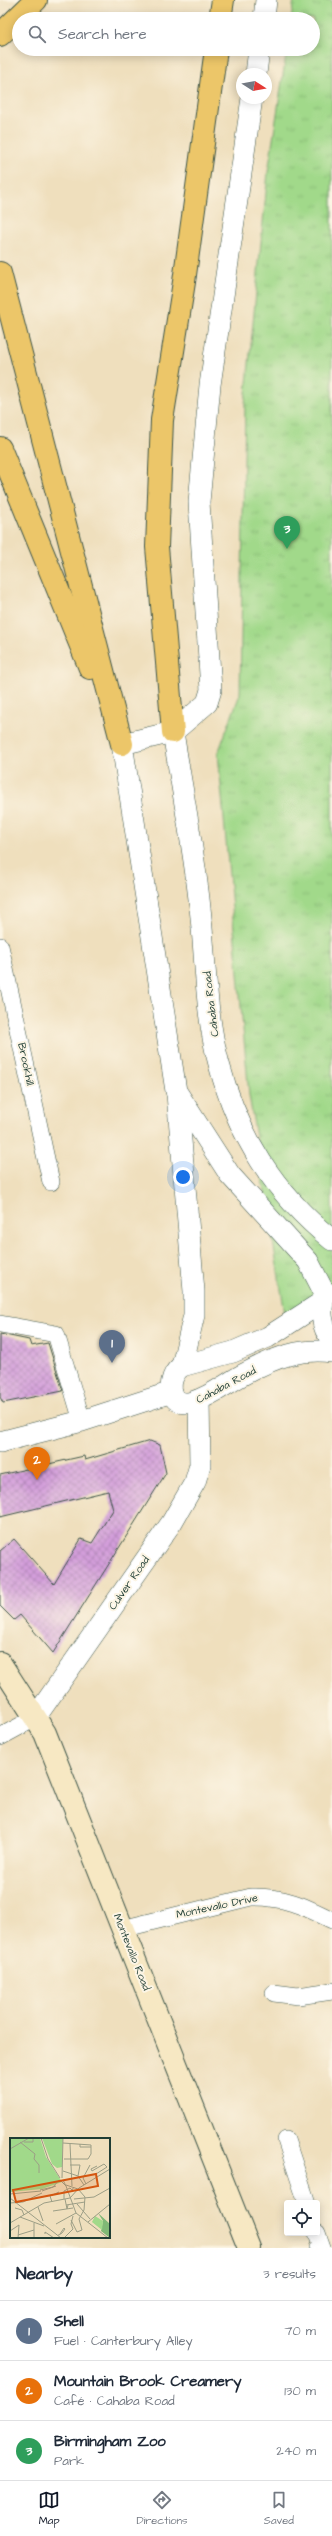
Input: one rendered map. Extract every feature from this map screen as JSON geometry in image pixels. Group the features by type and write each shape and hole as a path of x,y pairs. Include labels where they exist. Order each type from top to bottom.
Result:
{"highway":[{"path":"24,12 36,0"},
{"path":"221,12 223,0"},
{"path":"0,35 12,23"},
{"path":"173,732 157,547 162,420 184,282 215,56"},
{"path":"0,273 122,744"},
{"path":"0,448 122,744"}],"main road":[{"name":"Montevallo Road","path":"0,1663 45,1733 249,2248"}],"street":[{"path":"265,12 266,0"},
{"path":"257,68 258,56"},
{"path":"182,1366 194,1315 194,1291 176,1091 122,744 173,732 207,702 211,690 199,502 210,385 251,104"},
{"name":"Cahaba Road","path":"173,732 200,906 211,1016 218,1063 246,1139 262,1166 304,1218 332,1240"},
{"name":"Brookhill","path":"0,946 51,1182"},
{"path":"176,1091 230,1175 308,1261 326,1292 325,1328 332,1340"},
{"path":"0,1442 82,1421 172,1392 172,1377 175,1370 182,1366 233,1352 268,1337 326,1292"},
{"path":"0,1324 56,1334 82,1421"},
{"name":"Cahaba Road","path":"172,1392 177,1402 183,1404 199,1400 221,1389 248,1372 300,1350 332,1352"},
{"name":"Culver Road","path":"0,1737 35,1718 172,1522 195,1482 200,1465 199,1400"},
{"name":"Montevallo Drive","path":"122,1929 251,1897 273,1896 303,1906 332,1920"},
{"path":"274,1993 298,1996 332,1991"},
{"path":"286,2140 306,2200"}],"green space":[{"path":"294,0 332,0 332,1295 285,1314 249,1095 218,753 240,694 245,404 268,172 286,56 320,56 320,12 292,12"}],"building":[{"path":"0,1334 29,1340 31,1346 48,1343 63,1391 3,1403 0,1397"},
{"path":"150,1441 160,1445 166,1473 53,1653 20,1615 14,1620 0,1606 0,1551 14,1539 54,1584 81,1539 92,1543 113,1510 108,1491 0,1517 0,1475 84,1456 85,1460"}],"place":[{"name":"Birmingham Zoo","path":"287,549"},
{"name":"Shell","path":"112,1363"},
{"name":"Mountain Brook Creamery","path":"37,1480"}]}
